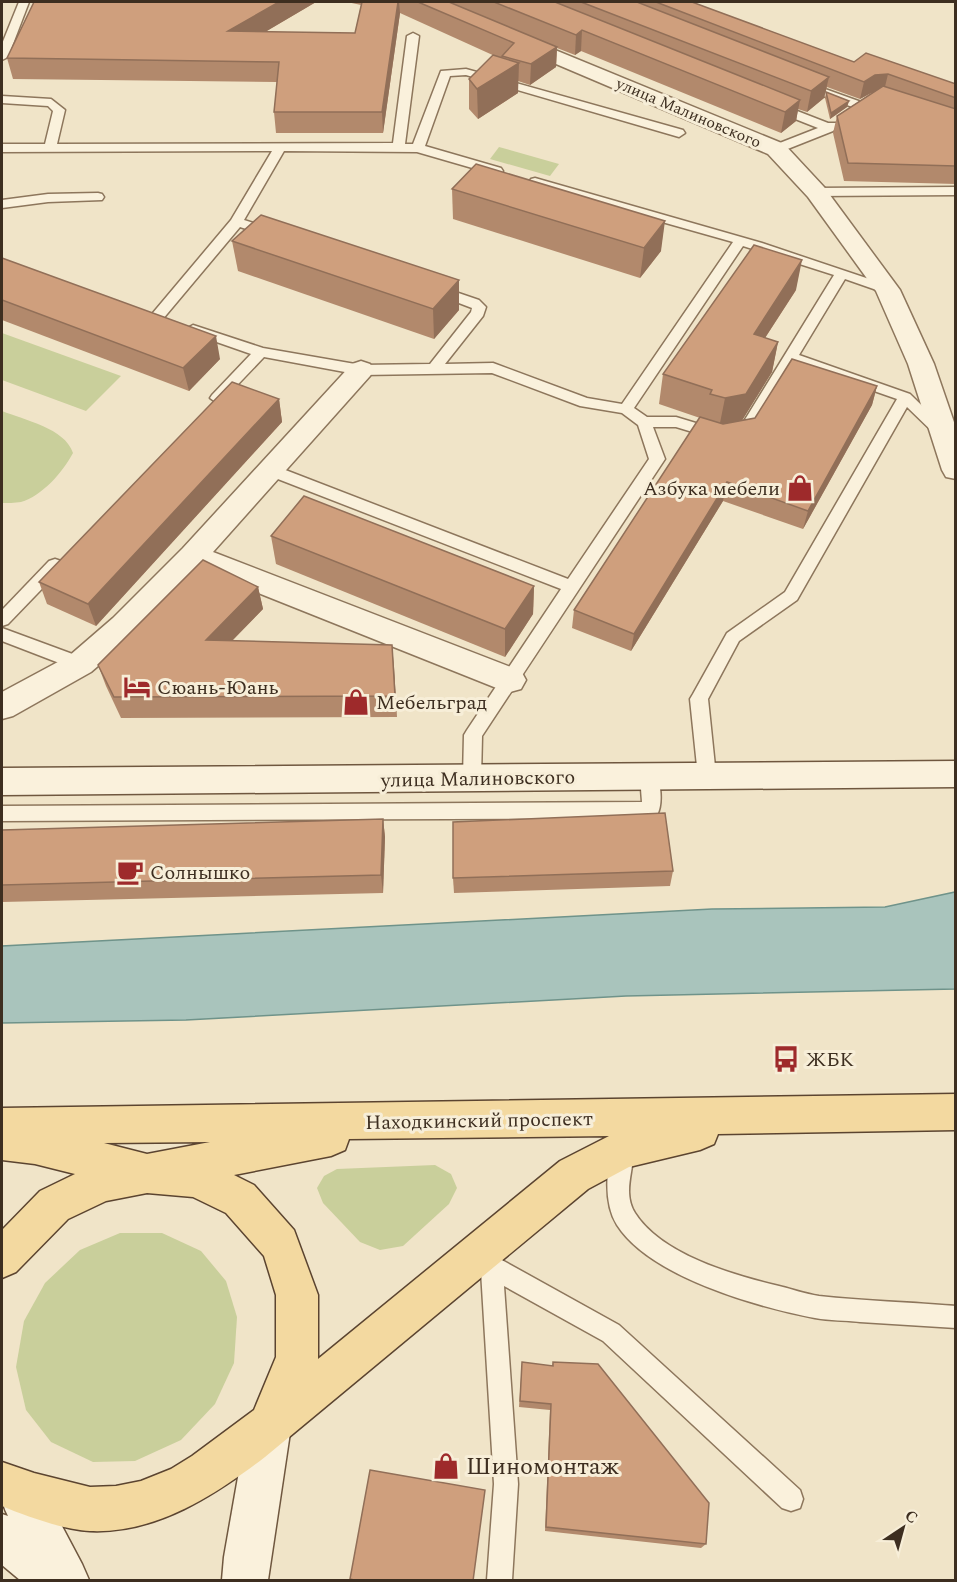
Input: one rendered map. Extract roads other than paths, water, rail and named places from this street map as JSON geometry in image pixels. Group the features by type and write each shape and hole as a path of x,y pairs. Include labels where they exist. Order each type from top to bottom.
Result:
{"main road":[{"name":"Находкинский проспект","path":"2,1126 956,1112"},
{"path":"8,1482 89,1509 138,1506 185,1487 227,1460 486,1260 574,1175 623,1149 678,1134 800,1115"},
{"path":"2,1258 54,1205 102,1182 315,1139 460,1120"},
{"path":"2,1141 35,1145 150,1174 196,1178 240,1199 280,1244 297,1295 297,1357 269,1426"}],"street":[{"name":"улица Малиновского","path":"501,34 776,148 816,192 888,290 951,436 956,470"},
{"path":"2,707 80,664 124,626 193,556 361,370"},
{"path":"193,556 510,680"},
{"name":"улица Малиновского","path":"2,782 956,774"},
{"path":"245,1581 269,1426"},
{"path":"8,1482 66,1581"},
{"path":"2,1536 55,1581"}],"lane":[{"path":"2,57 24,2"},
{"path":"399,147 413,36"},
{"path":"418,148 448,71 466,72 679,133"},
{"path":"776,148 829,128 864,104 816,89"},
{"path":"2,100 51,103 57,106 59,110 50,148"},
{"path":"764,102 829,128"},
{"path":"280,147 237,222 162,319 261,352 361,370 493,368 585,403 626,409 644,422 657,459 473,735 472,778"},
{"path":"2,148 418,148 740,242 842,273 888,290"},
{"path":"816,192 956,191"},
{"path":"2,204 48,198 98,196"},
{"path":"237,222 283,238"},
{"path":"626,409 740,242"},
{"path":"644,422 676,422 719,435 746,430 842,273"},
{"path":"418,284 474,303 479,307 478,313 434,369"},
{"path":"204,411 261,352"},
{"path":"791,357 905,397 951,436"},
{"path":"707,776 699,699 733,637 791,596 905,397"},
{"path":"270,470 572,586"},
{"path":"2,620 66,553"},
{"path":"2,634 80,664"},
{"path":"2,814 651,810 649,776"},
{"path":"623,1149 616,1186 625,1218 649,1243 682,1265 734,1286 816,1307 956,1317"},
{"path":"486,1260 611,1333 791,1499"},
{"path":"486,1260 506,1484 499,1581"}],"water":[{"path":"955,892 955,989 626,996 186,1020 2,1023 2,946 712,909 885,907"}],"place":[{"name":"Азбука мебели","path":"800,488"},
{"name":"Сюань-Юань","path":"137,687"},
{"name":"Мебельград","path":"356,702"},
{"name":"Солнышко","path":"130,872"},
{"name":"ЖБК","path":"786,1059"},
{"name":"Шиномонтаж","path":"446,1466"}]}
